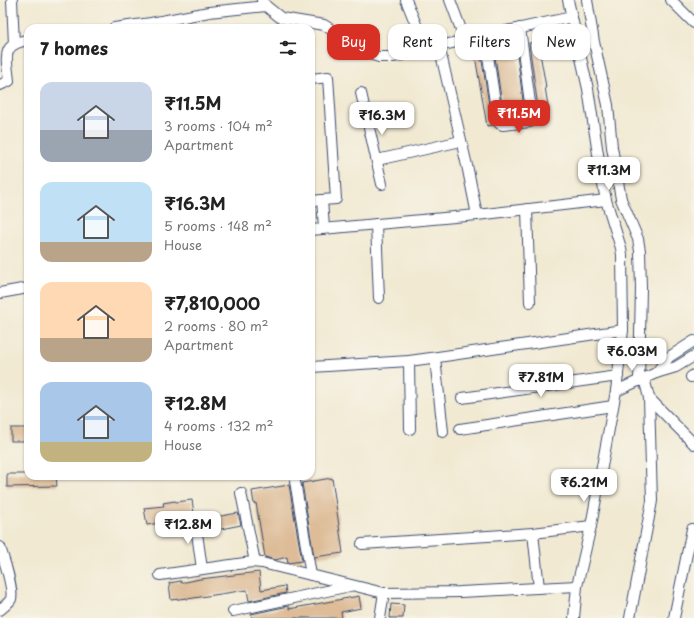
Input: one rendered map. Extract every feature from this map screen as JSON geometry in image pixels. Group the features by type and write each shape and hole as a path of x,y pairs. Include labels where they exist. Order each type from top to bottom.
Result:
{"street":[{"path":"12,0 14,44"},
{"path":"406,0 416,24"},
{"path":"450,0 459,24"},
{"path":"568,0 588,89 606,200 622,255 623,330 616,391 577,586 574,618"},
{"path":"588,0 594,42 608,105 612,147 621,199 638,239 640,251 642,380 649,398 652,501 630,618"},
{"path":"671,0 694,23"},
{"path":"144,24 264,3 281,18 324,25 372,55 388,57"},
{"path":"524,27 572,17"},
{"path":"0,85 9,81 6,59 9,48 14,44 24,41"},
{"path":"488,60 498,122 503,125 530,122 532,118 524,58"},
{"path":"442,60 477,215"},
{"path":"315,78 328,77 336,199 315,201"},
{"path":"361,93 382,184"},
{"path":"377,160 461,141"},
{"path":"322,200 324,228"},
{"path":"315,229 477,215 606,200"},
{"path":"527,209 530,302"},
{"path":"376,224 379,298"},
{"path":"0,293 24,289"},
{"path":"315,367 435,358 623,330"},
{"path":"656,373 669,357 694,341"},
{"path":"616,391 656,373 676,367 694,356"},
{"path":"435,358 443,432"},
{"path":"409,361 410,429"},
{"path":"462,398 618,376"},
{"path":"649,398 694,444"},
{"path":"460,429 613,406"},
{"path":"295,481 311,575"},
{"path":"241,493 255,562"},
{"path":"195,518 202,569"},
{"path":"362,544 533,533 590,526"},
{"path":"674,618 689,568 692,529 694,530"},
{"path":"533,533 539,588"},
{"path":"0,547 5,582 12,593 11,600 0,610"},
{"path":"160,575 246,562 255,562 384,593 460,592 577,586"},
{"path":"233,611 352,586"},
{"path":"380,618 384,593"}],"building":[{"path":"529,43 532,43 532,60 541,60 549,112 539,114"},
{"path":"476,60 482,60 493,125 487,126"},
{"path":"495,60 518,60 525,116 504,118"},
{"path":"11,428 24,428 24,441 11,441"},
{"path":"7,474 24,474 24,480 56,480 57,486 7,487"},
{"path":"332,478 343,553 314,557 302,483"},
{"path":"289,485 302,561 288,563 287,557 275,560 265,557 256,503 254,504 252,491"},
{"path":"192,500 194,513 191,514 189,518 182,519 182,517 159,520 159,523 147,525 144,508 164,506 163,503 175,501"},
{"path":"238,513 241,525 206,532 204,519"},
{"path":"259,572 261,590 285,586 286,593 249,601 247,590 171,600 169,583 181,581 181,583 200,579"},
{"path":"359,596 361,608 341,612 342,618 252,618 251,614 289,606 289,609"},
{"path":"391,604 404,605 403,618 390,618"}]}
